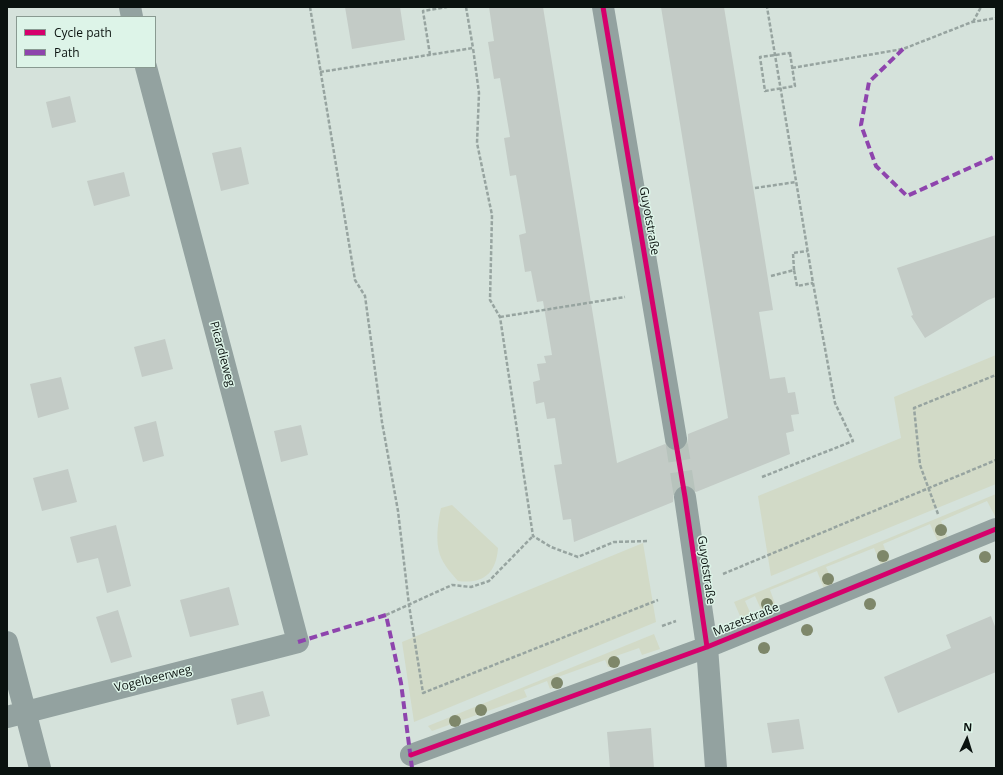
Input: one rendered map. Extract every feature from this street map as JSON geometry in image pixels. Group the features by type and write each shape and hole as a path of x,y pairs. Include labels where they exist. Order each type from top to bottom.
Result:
{"street":[{"name":"Guyotstraße","path":"603,7 676,439"},
{"name":"Picardieweg","path":"146,68 298,642"},
{"name":"Guyotstraße","path":"685,497 707,647 716,768"},
{"name":"Mazetstraße","path":"411,755 707,647 996,529"},
{"path":"7,642 16,714 40,768"},
{"name":"Vogelbeerweg","path":"16,714 298,642"}],"path":[{"path":"310,7 355,280 365,296 382,422 398,511 409,605 423,693 658,600"},
{"path":"430,55 423,11 447,7"},
{"path":"466,7 479,94 477,143 492,216 490,300 500,317 532,536"},
{"path":"762,477 853,441 835,403 813,283 767,7"},
{"path":"972,22 981,7"},
{"path":"792,68 903,49 972,22 996,18"},
{"path":"320,72 473,48"},
{"path":"790,52 792,68 795,86 765,91 760,57 790,52"},
{"path":"755,188 796,182"},
{"path":"808,251 793,253 794,270 797,286 813,283"},
{"path":"771,276 794,270"},
{"path":"500,317 651,293"},
{"path":"938,514 927,489 920,465 914,408 996,375"},
{"path":"721,575 996,460"},
{"path":"386,616 452,585 471,587 489,580 532,536"},
{"path":"532,536 551,547 578,557 614,542 648,541"}],"green space":[{"path":"996,355 996,484 771,576 758,496 901,438 894,397"},
{"path":"996,494 996,518 987,501 941,521 948,538 938,542 930,524 883,544 890,562 881,566 874,548 826,567 834,585 824,589 817,571 770,590 777,609 763,614 755,596 745,601 753,619 743,623 734,602"},
{"path":"452,505 498,548 497,557 491,571 481,579 467,582 458,581 441,558 438,550 437,538 441,508"},
{"path":"643,543 656,622 414,722 402,642"},
{"path":"654,634 660,649 642,655 639,648 616,656 619,664 608,667 605,660 558,677 561,685 550,689 547,681 524,690 527,697 432,731 428,726"}],"building":[{"path":"345,7 400,7 405,40 352,49"},
{"path":"489,7 543,7 617,463 665,444 671,451 678,451 688,444 688,434 728,418 661,7 724,7 773,310 759,312 770,379 785,377 788,393 795,392 799,414 791,415 794,431 786,433 790,454 696,492 690,486 683,485 677,487 674,492 673,502 574,542 571,519 563,520 554,465 562,464 555,418 547,419 544,402 536,404 533,382 540,380 537,364 546,363 544,356 552,355 543,301 537,302 531,271 525,272 519,235 526,233 516,175 510,176 504,138 510,137 500,78 494,79 488,42 494,41"},
{"path":"70,96 76,122 52,128 46,102"},
{"path":"241,147 249,184 221,191 212,153"},
{"path":"124,172 130,196 94,206 87,181"},
{"path":"996,235 996,297 988,300 925,338 911,316 913,315 897,268"},
{"path":"165,339 173,369 142,377 134,347"},
{"path":"61,377 69,409 38,418 30,384"},
{"path":"156,421 164,456 143,462 134,427"},
{"path":"301,425 308,455 281,462 274,431"},
{"path":"68,469 77,502 42,511 33,478"},
{"path":"116,525 131,586 107,593 98,558 77,563 70,537"},
{"path":"229,587 239,625 190,637 180,600"},
{"path":"118,610 132,657 111,663 96,617"},
{"path":"991,616 996,629 996,672 898,713 884,677 951,648 946,635"},
{"path":"263,691 270,716 237,725 231,699"},
{"path":"799,719 804,749 772,753 767,723"},
{"path":"651,728 654,768 610,768 607,732"}],"tunnel":[{"path":"676,439 685,497"}],"marked path":[{"path":"903,49 869,82 861,125 876,166 907,196 996,156"},
{"path":"298,642 386,615 401,683 412,768"}],"cycle path":[{"path":"603,7 685,497 707,647"},
{"path":"411,755 707,647 996,529"}]}
